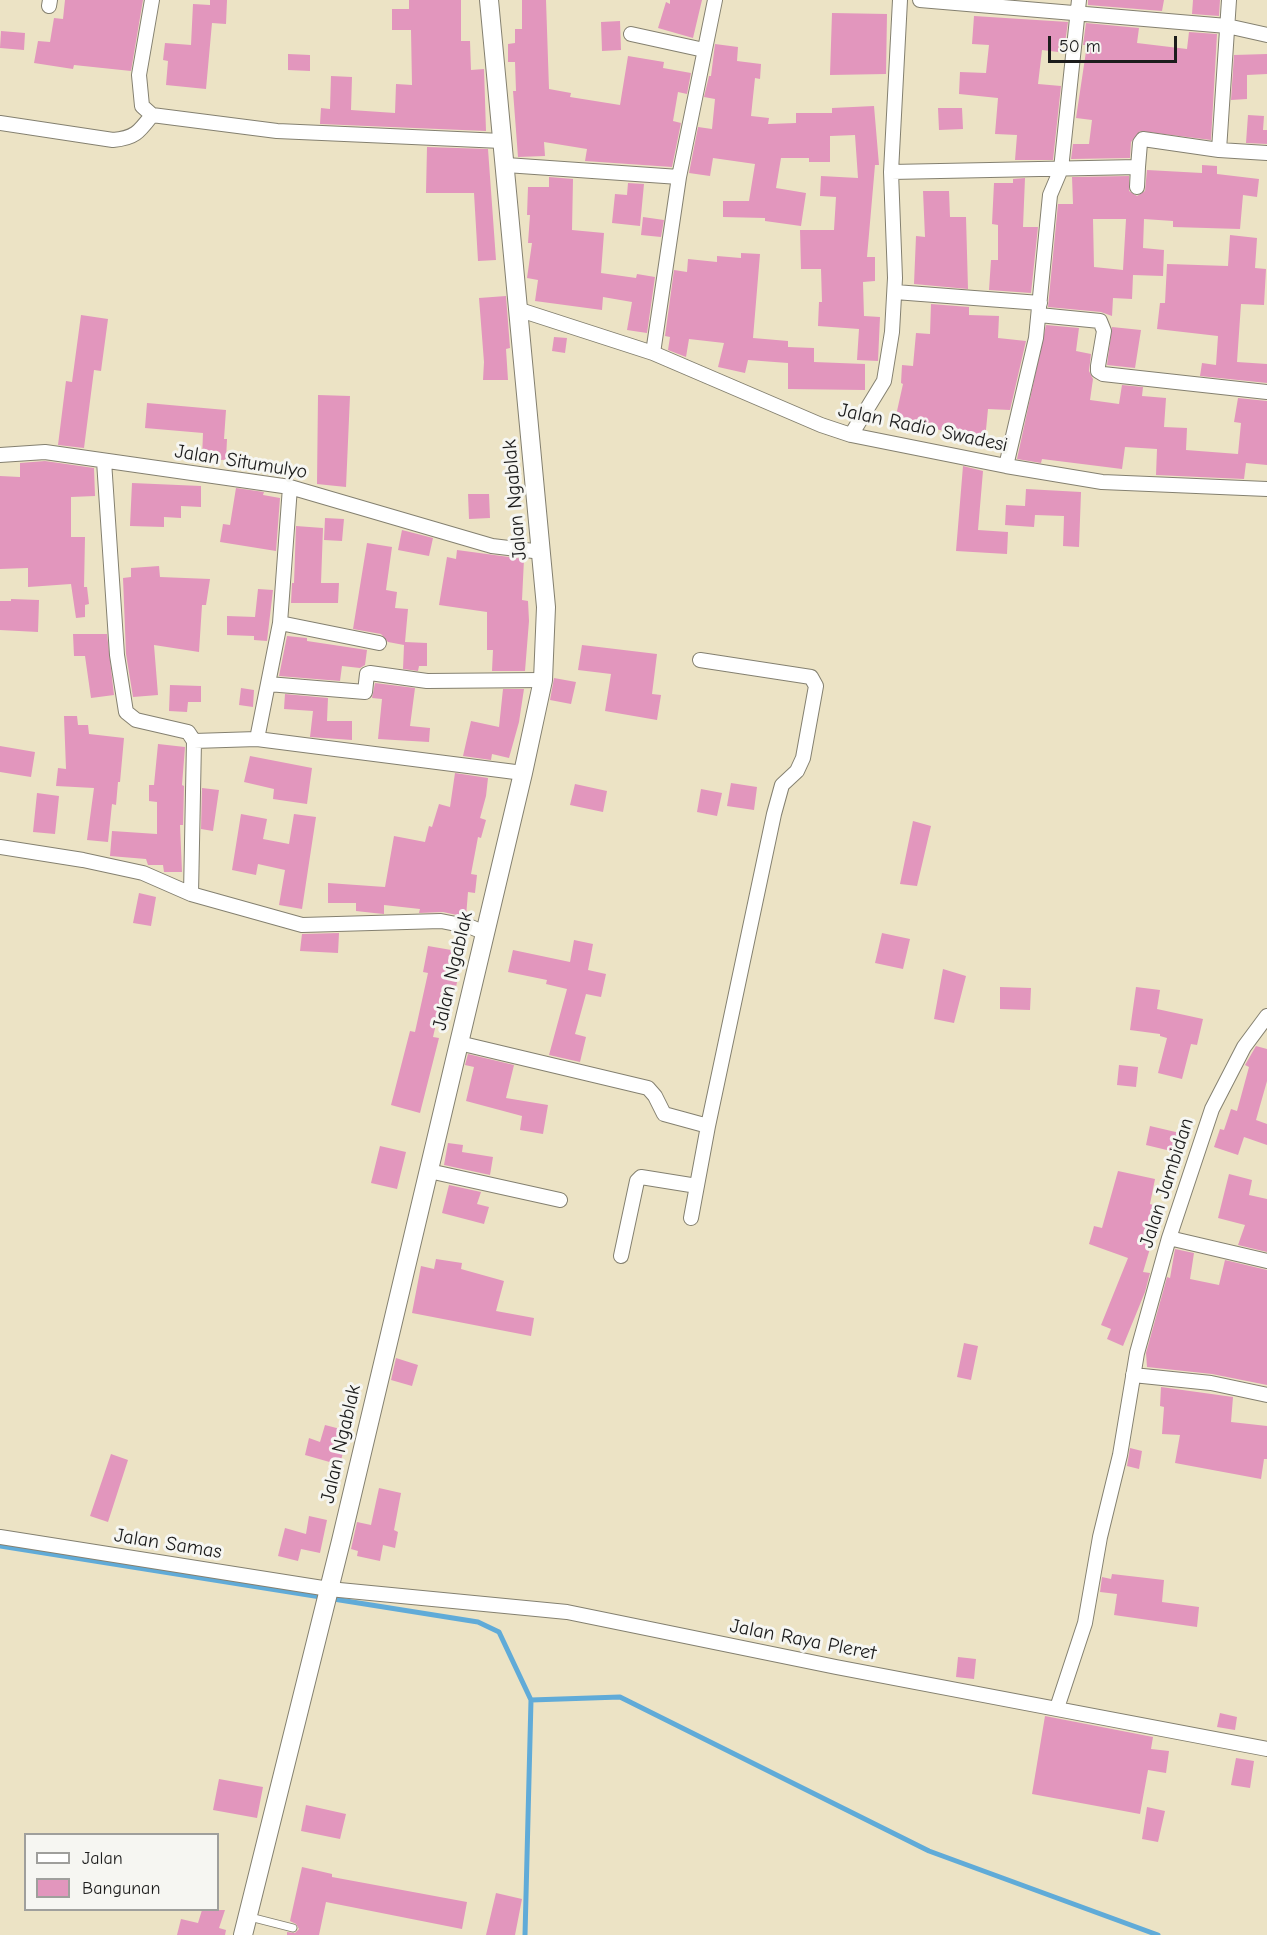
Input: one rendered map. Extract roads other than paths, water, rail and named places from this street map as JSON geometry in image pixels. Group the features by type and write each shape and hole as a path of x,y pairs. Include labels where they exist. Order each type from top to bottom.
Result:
{"street":[{"path":"152,0 139,75 142,106 152,115 277,131 502,141"},
{"name":"Jalan Ngablak","path":"243,1935 429,1171 524,773 543,680 547,622 542,552 489,0"},
{"path":"653,353 679,177 715,0"},
{"path":"851,435 884,381 895,292 891,172 900,0"},
{"path":"920,0 1078,6 1227,26 1267,35"},
{"path":"1219,150 1229,0"},
{"path":"1006,466 1032,359 1050,195 1061,169 1078,6"},
{"path":"631,34 704,50"},
{"path":"0,123 113,140 129,139 152,115"},
{"path":"1137,187 1141,140 1219,150 1267,153"},
{"path":"506,165 679,177"},
{"path":"891,172 1138,168"},
{"path":"895,292 1039,309 1100,321 1104,331 1098,371 1103,374 1267,392"},
{"name":"Jalan Radio Swadesi","path":"520,310 653,353 821,425 851,435 1006,466 1126,484 1267,489"},
{"name":"Jalan Situmulyo","path":"0,455 45,452 290,487 492,546 542,552"},
{"path":"104,461 117,655 126,712 136,720 188,732 194,741 191,894"},
{"path":"257,739 280,623 290,487"},
{"path":"280,623 380,644"},
{"path":"691,1218 708,1126 774,814 782,785 797,771 803,758 816,686 811,677 700,660"},
{"path":"268,684 365,692 367,674 370,673 427,681 543,680"},
{"path":"194,741 257,739 524,773"},
{"path":"0,848 83,860 143,873 191,894 302,925 441,921 471,927 485,933"},
{"name":"Jalan Jambidan","path":"1057,1708 1085,1623 1100,1537 1120,1455 1144,1319 1168,1238 1212,1109 1244,1047 1267,1016"},
{"path":"459,1042 648,1088 664,1114 708,1126"},
{"path":"429,1171 560,1200"},
{"path":"621,1256 637,1181 641,1178 697,1186"},
{"path":"1168,1238 1267,1261"},
{"path":"1133,1375 1211,1383 1267,1395"},
{"name":"Jalan Samas","path":"0,1537 328,1592"},
{"name":"Jalan Raya Pleret","path":"328,1592 567,1612 836,1667 1267,1749"}],"lane":[{"path":"247,1917 293,1928"}],"waterway":[{"path":"0,1546 478,1622 499,1632 531,1700 620,1697 929,1851 1158,1935"},
{"path":"525,1935 531,1700"}]}
